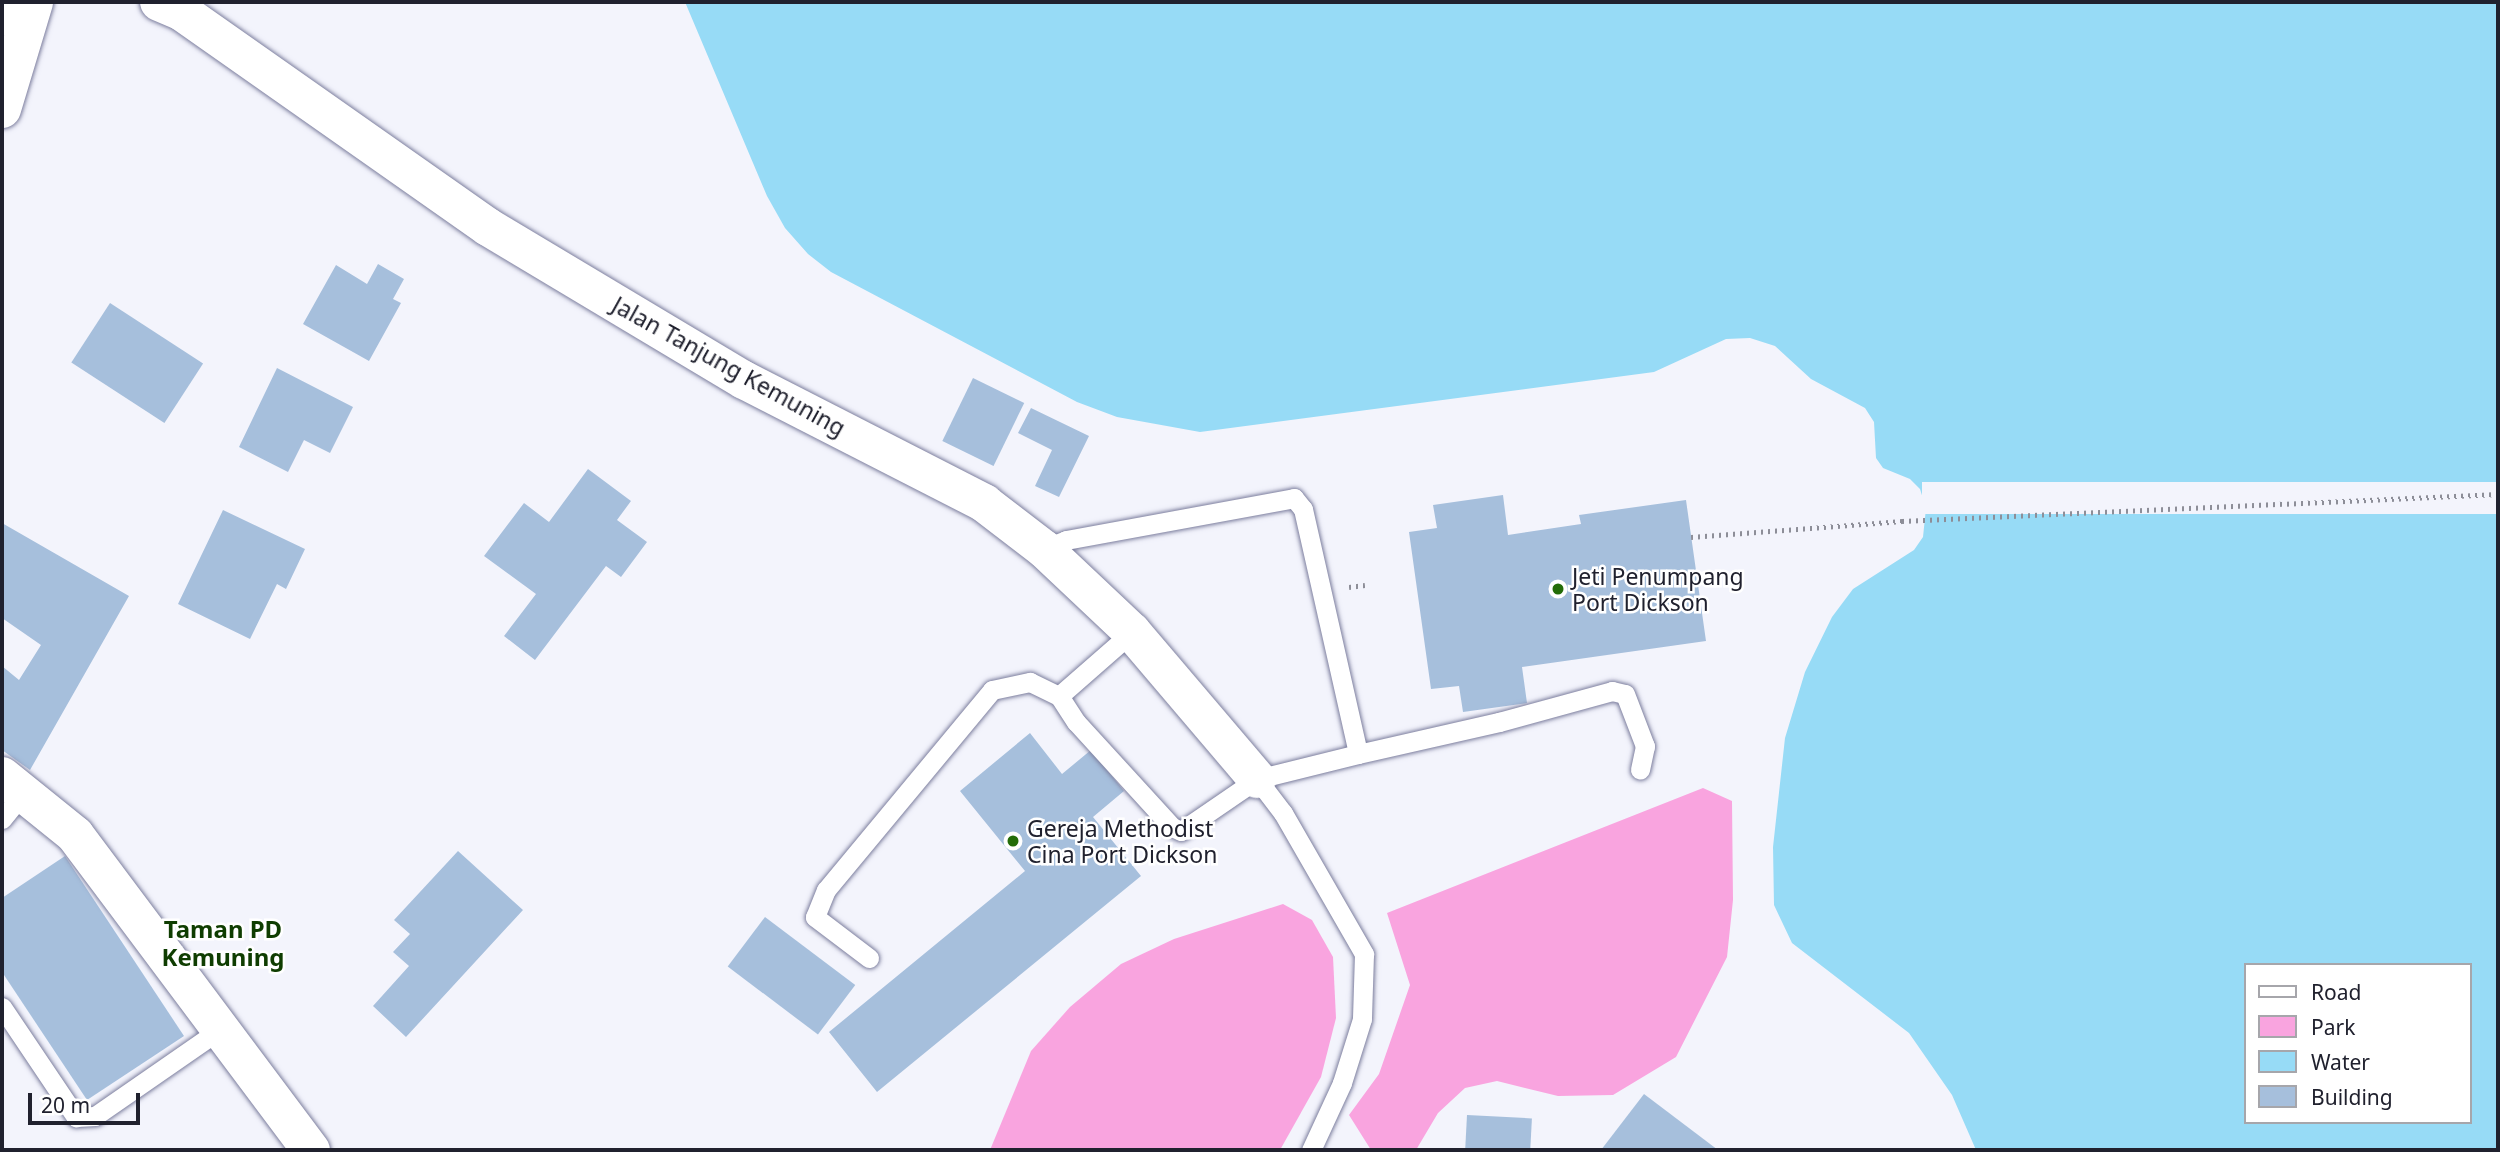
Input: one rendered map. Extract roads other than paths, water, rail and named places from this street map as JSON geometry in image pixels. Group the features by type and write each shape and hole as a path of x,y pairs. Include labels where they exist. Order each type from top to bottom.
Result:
{"street":[{"path":"2,4 21,2"},
{"path":"2,17 33,2"},
{"path":"2,109 33,2"},
{"name":"Jalan Tanjung Kemuning","path":"159,2 182,12 488,227 744,380 984,503 1044,549 1132,632 1257,779"},
{"path":"9,796 75,835 311,1150"}],"lane":[{"path":"1044,549 1066,540 1294,498 1303,509 1358,754"},
{"path":"1059,696 1132,632"},
{"path":"869,958 815,917 827,890 992,690 1030,682 1059,696 1076,722 1172,827 1181,831 1257,779 1499,722 1612,691 1625,694 1645,746 1640,769"},
{"path":"1257,779 1289,823 1364,954 1362,1019 1342,1083 1311,1150"},
{"path":"2,1007 76,1117 95,1116 222,1028"}],"water":[{"path":"685,2 2498,2 2498,1150 1976,1150 1952,1095 1909,1033 1792,943 1774,905 1773,847 1785,738 1805,672 1832,617 1853,589 1914,550 1923,537 1926,508 1920,489 1910,479 1883,468 1876,458 1874,422 1865,408 1811,379 1775,346 1750,338 1726,339 1654,372 1200,432 1117,417 1077,402 831,272 808,254 785,228 767,196"}],"place":[{"name":"Jeti Penumpang Port Dickson","path":"1558,589"},
{"name":"Gereja Methodist Cina Port Dickson","path":"1013,841"}],"district":[{"name":"Taman PD Kemuning","path":"223,943"}]}
